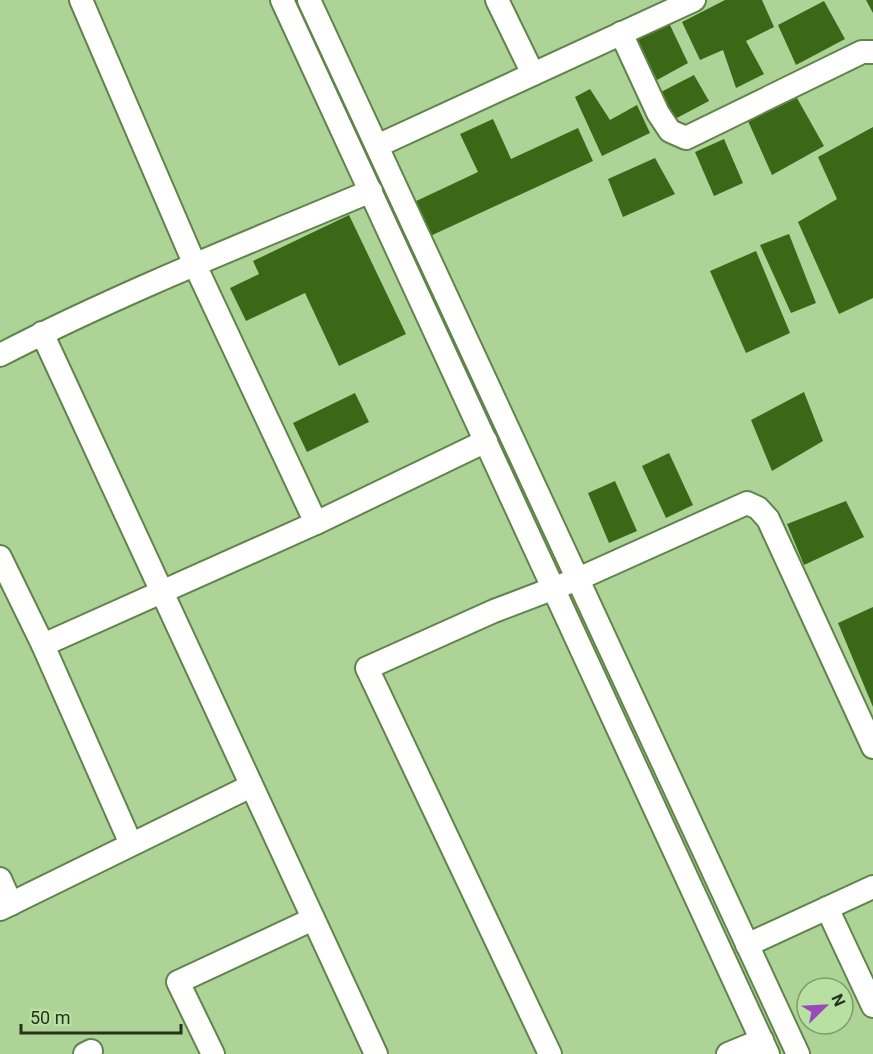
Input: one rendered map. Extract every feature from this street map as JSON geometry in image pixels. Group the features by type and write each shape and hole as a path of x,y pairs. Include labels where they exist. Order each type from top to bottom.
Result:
{"street":[{"path":"81,0 195,265 316,523"},
{"path":"282,0 765,1047 728,1054"},
{"path":"309,0 798,1054"},
{"path":"497,0 533,74"},
{"path":"377,146 621,33 666,6 694,0"},
{"path":"621,33 658,113 670,131 686,138 862,52 873,52"},
{"path":"0,355 42,333 195,265 371,191"},
{"path":"42,333 376,1054"},
{"path":"43,645 316,523 486,441"},
{"path":"550,1054 367,669 494,610 578,579 747,503 758,508 768,519 873,747"},
{"path":"0,557 43,645 131,844"},
{"path":"0,879 6,907 251,786"},
{"path":"747,945 873,887"},
{"path":"827,908 873,1006"},
{"path":"213,1054 178,982 313,920"}],"building":[{"path":"725,0 762,0 774,27 746,41 764,74 736,88 723,50 700,60 682,22"},
{"path":"866,0 873,0 873,13"},
{"path":"824,1 845,39 796,65 778,25"},
{"path":"669,23 688,63 657,80 635,40"},
{"path":"694,75 709,101 671,121 659,93"},
{"path":"590,89 610,120 637,105 650,133 602,156 575,97"},
{"path":"797,98 824,146 772,175 748,121"},
{"path":"493,119 511,159 578,128 593,161 428,237 412,203 478,172 460,134"},
{"path":"873,127 873,298 839,314 798,222 837,199 818,157"},
{"path":"724,139 743,183 714,196 695,152"},
{"path":"655,158 675,194 623,217 608,179"},
{"path":"349,215 406,334 339,366 305,293 246,321 230,288 259,274 253,261"},
{"path":"789,234 816,303 791,313 760,245"},
{"path":"756,251 790,333 746,353 710,271"},
{"path":"804,392 823,441 772,471 751,420"},
{"path":"355,393 369,422 307,452 293,423"},
{"path":"669,453 693,505 666,518 642,466"},
{"path":"615,481 637,531 609,543 588,493"},
{"path":"846,501 864,537 804,565 787,524"},
{"path":"873,607 873,707 838,623"}]}
